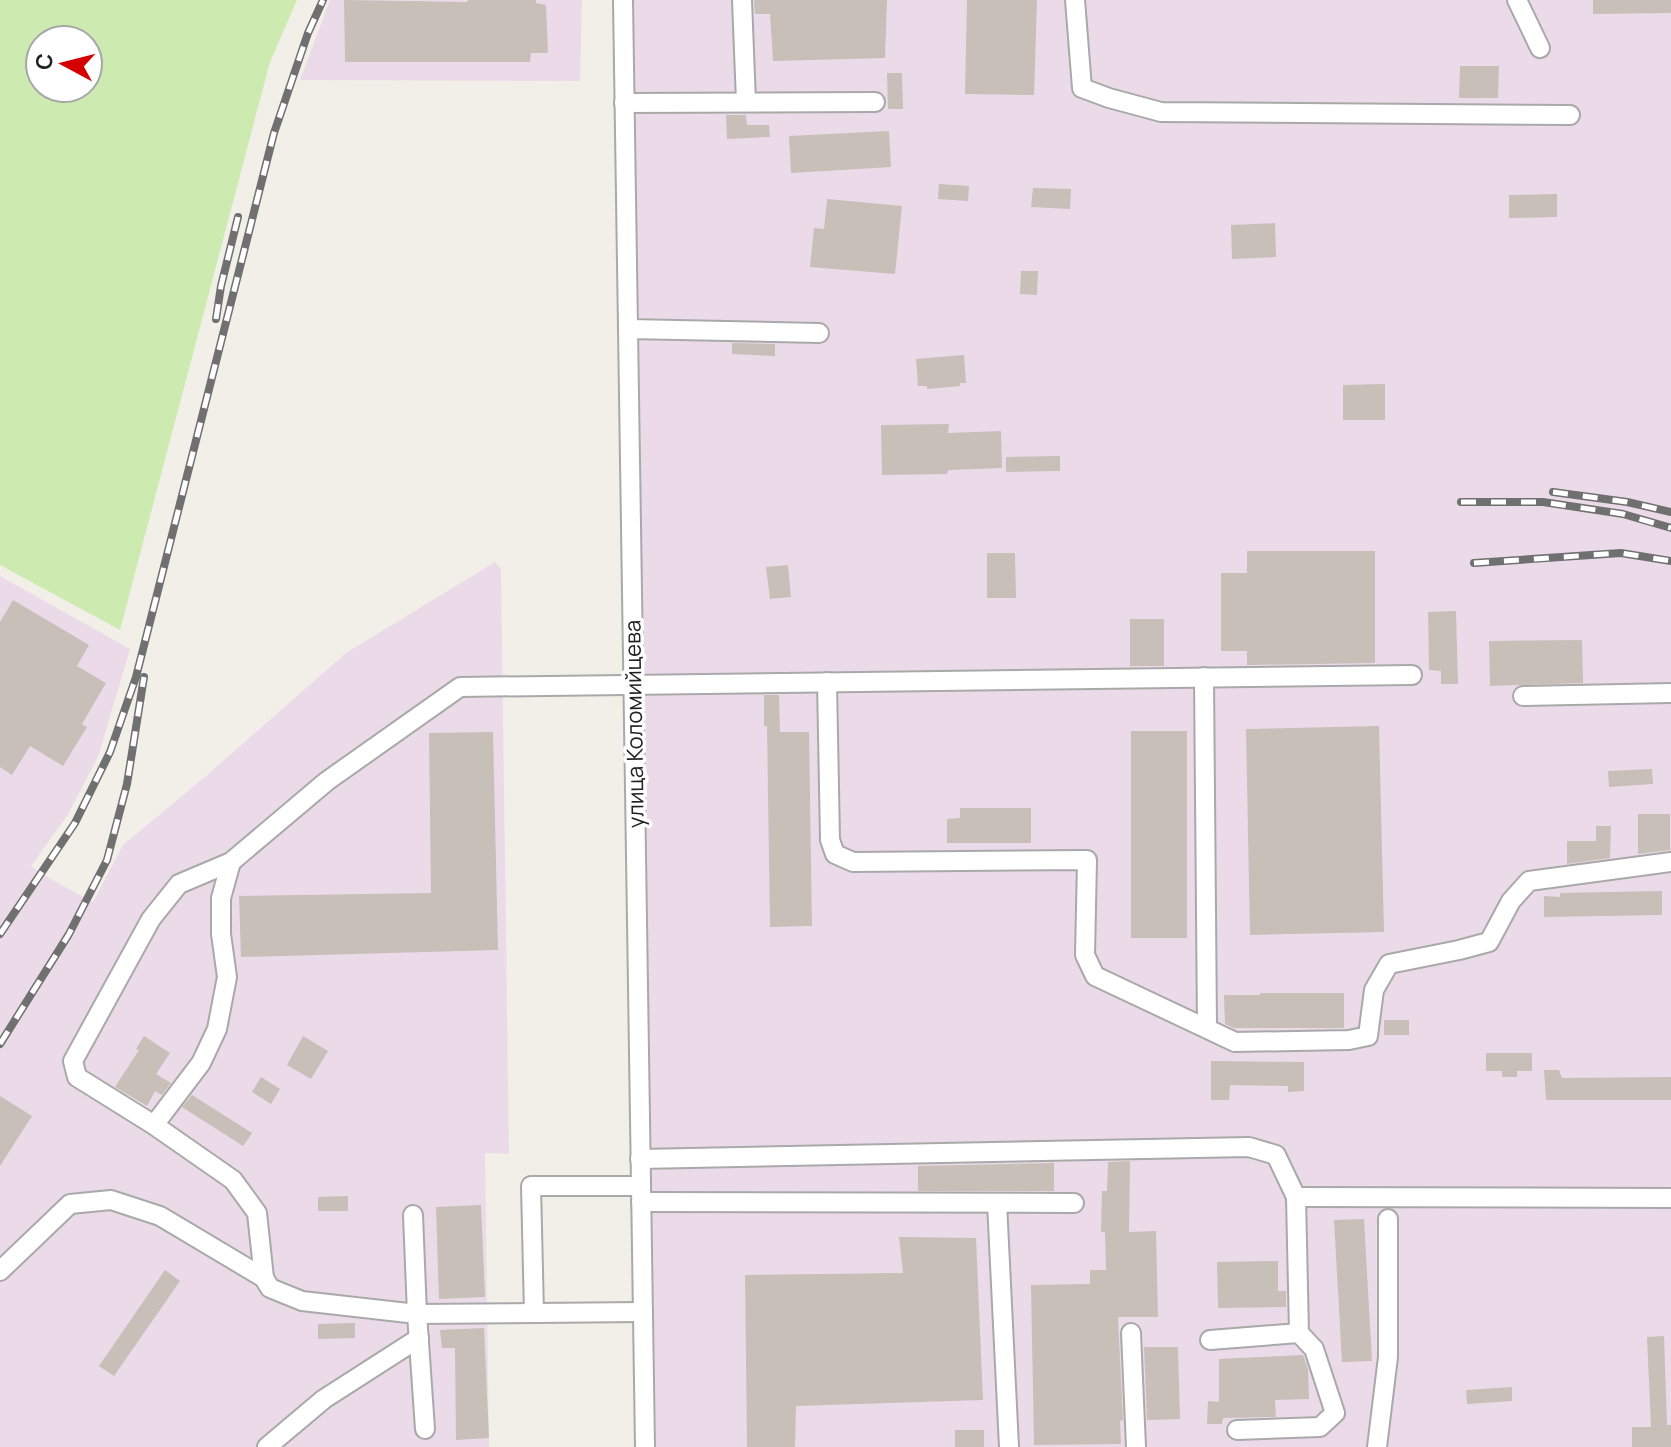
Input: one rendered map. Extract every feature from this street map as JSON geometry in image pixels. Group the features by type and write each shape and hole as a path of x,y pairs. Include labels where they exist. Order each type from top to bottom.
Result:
{"street":[{"name":"улица Коломийцева","path":"623,0 645,1447"},
{"path":"742,0 746,102"},
{"path":"1075,0 1082,88 1161,112 1570,115"},
{"path":"1517,0 1540,48"},
{"path":"624,103 875,102"},
{"path":"628,329 819,333"},
{"path":"643,1312 417,1314 302,1301 270,1288 264,1278 257,1213 233,1180 77,1077 73,1061 151,919 179,884 231,862 327,781 460,687 1412,675"},
{"path":"1204,677 1207,1028"},
{"path":"827,682 830,840 835,854 853,862 1087,860 1085,955 1095,976 1235,1042 1349,1040 1368,1036 1374,990 1389,964 1489,942 1511,901 1529,881 1671,862"},
{"path":"1523,696 1671,693"},
{"path":"154,1125 201,1063 217,1029 227,977 221,934 221,898 231,862"},
{"path":"640,1159 1249,1147 1276,1155 1296,1197 1299,1333 1314,1349 1335,1413 1320,1427 1237,1430"},
{"path":"534,1313 531,1186 641,1194 1074,1203"},
{"path":"1296,1197 1671,1198"},
{"path":"0,1271 70,1204 111,1200 160,1216 264,1278"},
{"path":"997,1203 1009,1447"},
{"path":"413,1215 425,1429"},
{"path":"1377,1447 1388,1357 1388,1219"},
{"path":"1131,1333 1136,1447"},
{"path":"1210,1340 1299,1333"},
{"path":"267,1447 324,1399 419,1338"}],"shaded area":[{"path":"330,0 582,0 580,81 300,80"},
{"path":"632,0 1671,0 1671,1447 656,1447"},
{"path":"495,562 501,569 509,1154 485,1153 489,1447 0,1447 0,576 130,649 98,757 67,816 31,866 93,902 123,845 346,653"}],"green space":[{"path":"0,0 297,0 270,62 120,630 0,565"}],"building":[{"path":"344,0 536,0 536,3 546,5 548,53 531,53 530,62 345,62"},
{"path":"754,0 887,0 885,58 773,61 770,14 755,14"},
{"path":"967,0 1037,0 1034,95 965,94"},
{"path":"1593,0 1671,0 1671,13 1593,14"},
{"path":"1460,66 1499,66 1498,98 1459,98"},
{"path":"887,73 902,73 903,109 888,109"},
{"path":"726,115 746,115 747,125 769,125 770,137 727,139"},
{"path":"889,131 891,167 791,173 789,136"},
{"path":"939,184 969,186 968,201 938,199"},
{"path":"1033,188 1071,189 1070,209 1031,207"},
{"path":"1557,194 1557,217 1509,218 1509,195"},
{"path":"827,199 902,206 895,274 810,267 814,228 824,229"},
{"path":"1275,223 1276,257 1232,259 1231,225"},
{"path":"1021,271 1038,271 1037,295 1020,294"},
{"path":"732,343 775,344 775,356 732,354"},
{"path":"964,355 966,383 927,389 927,386 918,386 916,359"},
{"path":"1385,384 1385,420 1343,420 1343,385"},
{"path":"949,424 948,433 1001,431 1002,468 948,470 947,474 882,475 881,425"},
{"path":"1060,456 1060,471 1006,472 1006,457"},
{"path":"1247,551 1375,551 1375,663 1247,665 1247,651 1221,651 1221,573 1247,573"},
{"path":"987,553 1015,553 1016,598 987,598"},
{"path":"788,565 791,597 770,599 766,567"},
{"path":"13,600 89,645 77,666 106,683 82,724 87,727 63,766 30,746 12,775 0,767 0,622"},
{"path":"1456,611 1458,684 1441,684 1441,671 1429,670 1428,612"},
{"path":"1130,619 1164,619 1164,666 1130,666"},
{"path":"1582,640 1583,683 1490,686 1489,641"},
{"path":"764,695 779,695 780,732 809,732 812,926 770,927"},
{"path":"1379,726 1384,932 1250,935 1246,729"},
{"path":"1131,731 1187,731 1187,938 1131,938"},
{"path":"493,732 498,950 241,957 239,896 431,893 429,733"},
{"path":"1652,769 1653,784 1609,787 1608,771"},
{"path":"960,808 1031,808 1031,843 947,843 947,819 960,818"},
{"path":"1638,814 1670,814 1670,850 1638,854"},
{"path":"1596,826 1611,826 1610,858 1567,864 1567,841 1596,841"},
{"path":"1662,891 1662,915 1544,917 1544,896"},
{"path":"1344,993 1344,1028 1234,1028 1225,1024 1224,995"},
{"path":"1384,1020 1409,1020 1409,1035 1384,1035"},
{"path":"144,1036 170,1053 156,1074 171,1083 162,1095 155,1091 147,1106 115,1087 139,1050 136,1049"},
{"path":"303,1036 328,1051 311,1079 287,1065"},
{"path":"1486,1053 1532,1053 1532,1071 1517,1071 1517,1077 1502,1077 1502,1071 1486,1071"},
{"path":"1211,1061 1304,1062 1304,1091 1288,1092 1288,1086 1230,1085 1229,1100 1211,1100"},
{"path":"1544,1070 1559,1070 1562,1078 1671,1077 1671,1100 1546,1100"},
{"path":"261,1077 280,1089 271,1104 252,1092"},
{"path":"192,1095 252,1133 243,1146 182,1107"},
{"path":"0,1096 32,1116 0,1166"},
{"path":"1130,1161 1129,1232 1156,1231 1158,1317 1118,1317 1123,1420 1120,1421 1121,1444 1034,1445 1031,1285 1090,1284 1090,1270 1106,1270 1105,1232 1101,1232 1102,1191 1107,1191 1108,1162"},
{"path":"1054,1163 1054,1191 918,1191 918,1166"},
{"path":"348,1196 348,1211 318,1211 318,1197"},
{"path":"481,1205 485,1297 439,1299 436,1207"},
{"path":"1364,1219 1372,1361 1342,1362 1334,1220"},
{"path":"899,1237 976,1238 983,1400 796,1406 795,1447 747,1447 745,1275 903,1273"},
{"path":"1278,1261 1278,1291 1286,1291 1286,1307 1218,1308 1217,1262"},
{"path":"165,1270 180,1281 114,1376 99,1366"},
{"path":"355,1323 355,1338 318,1339 318,1324"},
{"path":"484,1328 489,1438 456,1440 455,1348 442,1348 440,1330"},
{"path":"1664,1336 1667,1425 1671,1425 1671,1447 1632,1447 1632,1427 1651,1427 1647,1337"},
{"path":"1144,1347 1178,1347 1180,1419 1147,1420"},
{"path":"1303,1355 1308,1369 1309,1399 1275,1400 1276,1417 1223,1418 1222,1424 1207,1424 1208,1401 1219,1402 1219,1359"},
{"path":"1512,1387 1512,1401 1467,1404 1466,1390"},
{"path":"955,1430 984,1430 984,1447 955,1447"}],"railway":[{"path":"0,934 75,823 110,752 136,677 274,133 308,33 323,0"},
{"path":"216,319 238,217"},
{"path":"1553,492 1627,502 1671,512"},
{"path":"1461,502 1543,502 1623,514 1671,528"},
{"path":"1474,563 1621,553 1671,561"},
{"path":"0,1044 69,934 107,860 127,784 144,677"}]}
